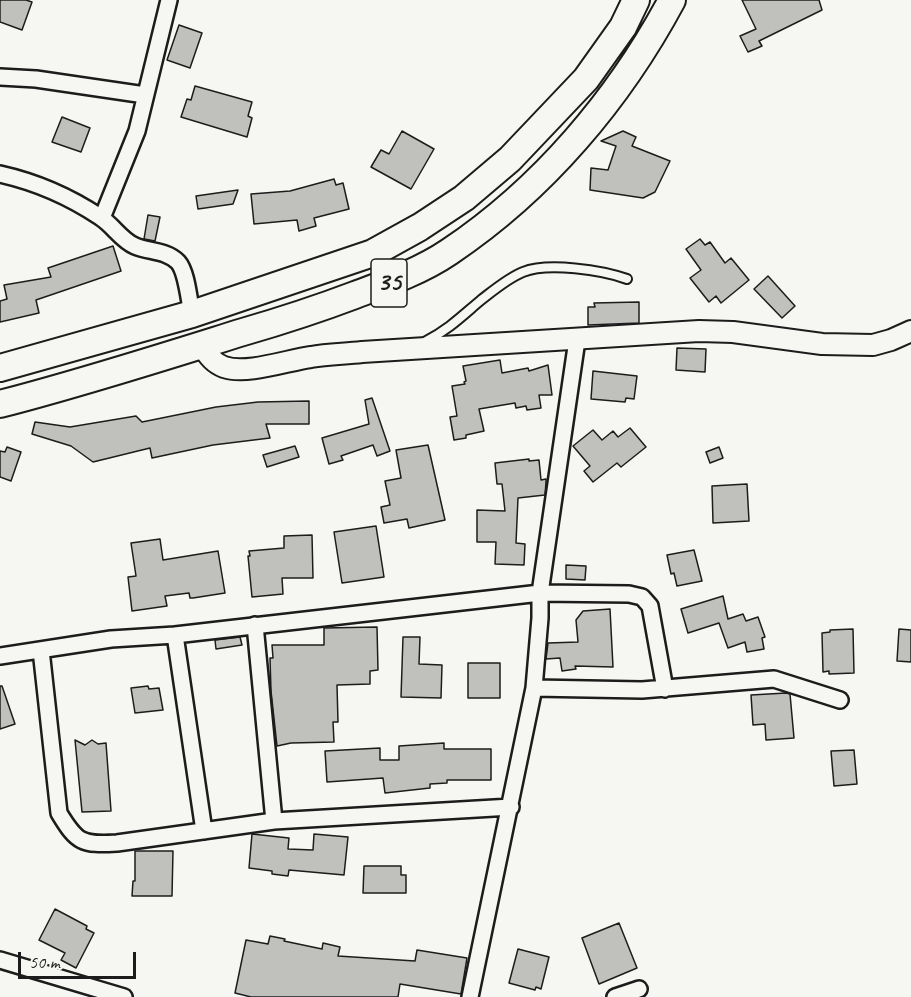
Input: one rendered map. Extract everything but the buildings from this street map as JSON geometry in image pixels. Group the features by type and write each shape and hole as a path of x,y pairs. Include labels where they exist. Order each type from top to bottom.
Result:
{"highway":[{"name":"35","path":"0,368 192,314 373,253 420,227 464,198 510,159 586,79 623,27 636,0"},
{"name":"35","path":"0,404 300,315 395,280 448,253 498,215 534,183 575,141 616,90 653,35 672,0"}],"street":[{"path":"102,218 137,131 168,0"},
{"path":"0,77 145,94"},
{"path":"0,174 68,197 102,218 126,241 168,255 177,261 182,268 192,314"},
{"path":"202,345 206,354 215,362 226,368 242,368 312,357 699,331 733,332 822,344 873,345 911,331"},
{"path":"471,997 534,688 540,592 577,340"},
{"path":"0,656 111,639 175,634 540,592 629,594 645,600 650,606 665,689"},
{"path":"255,625 274,821"},
{"path":"175,634 204,831"},
{"path":"41,650 59,813 70,832 83,842 98,844 274,821 511,807"},
{"path":"534,688 665,689 774,679 840,700"},
{"path":"0,960 120,997"},
{"path":"615,997 639,989"}],"lane":[{"path":"409,350 446,331 497,288 524,271 574,268 607,272 627,279"}]}
